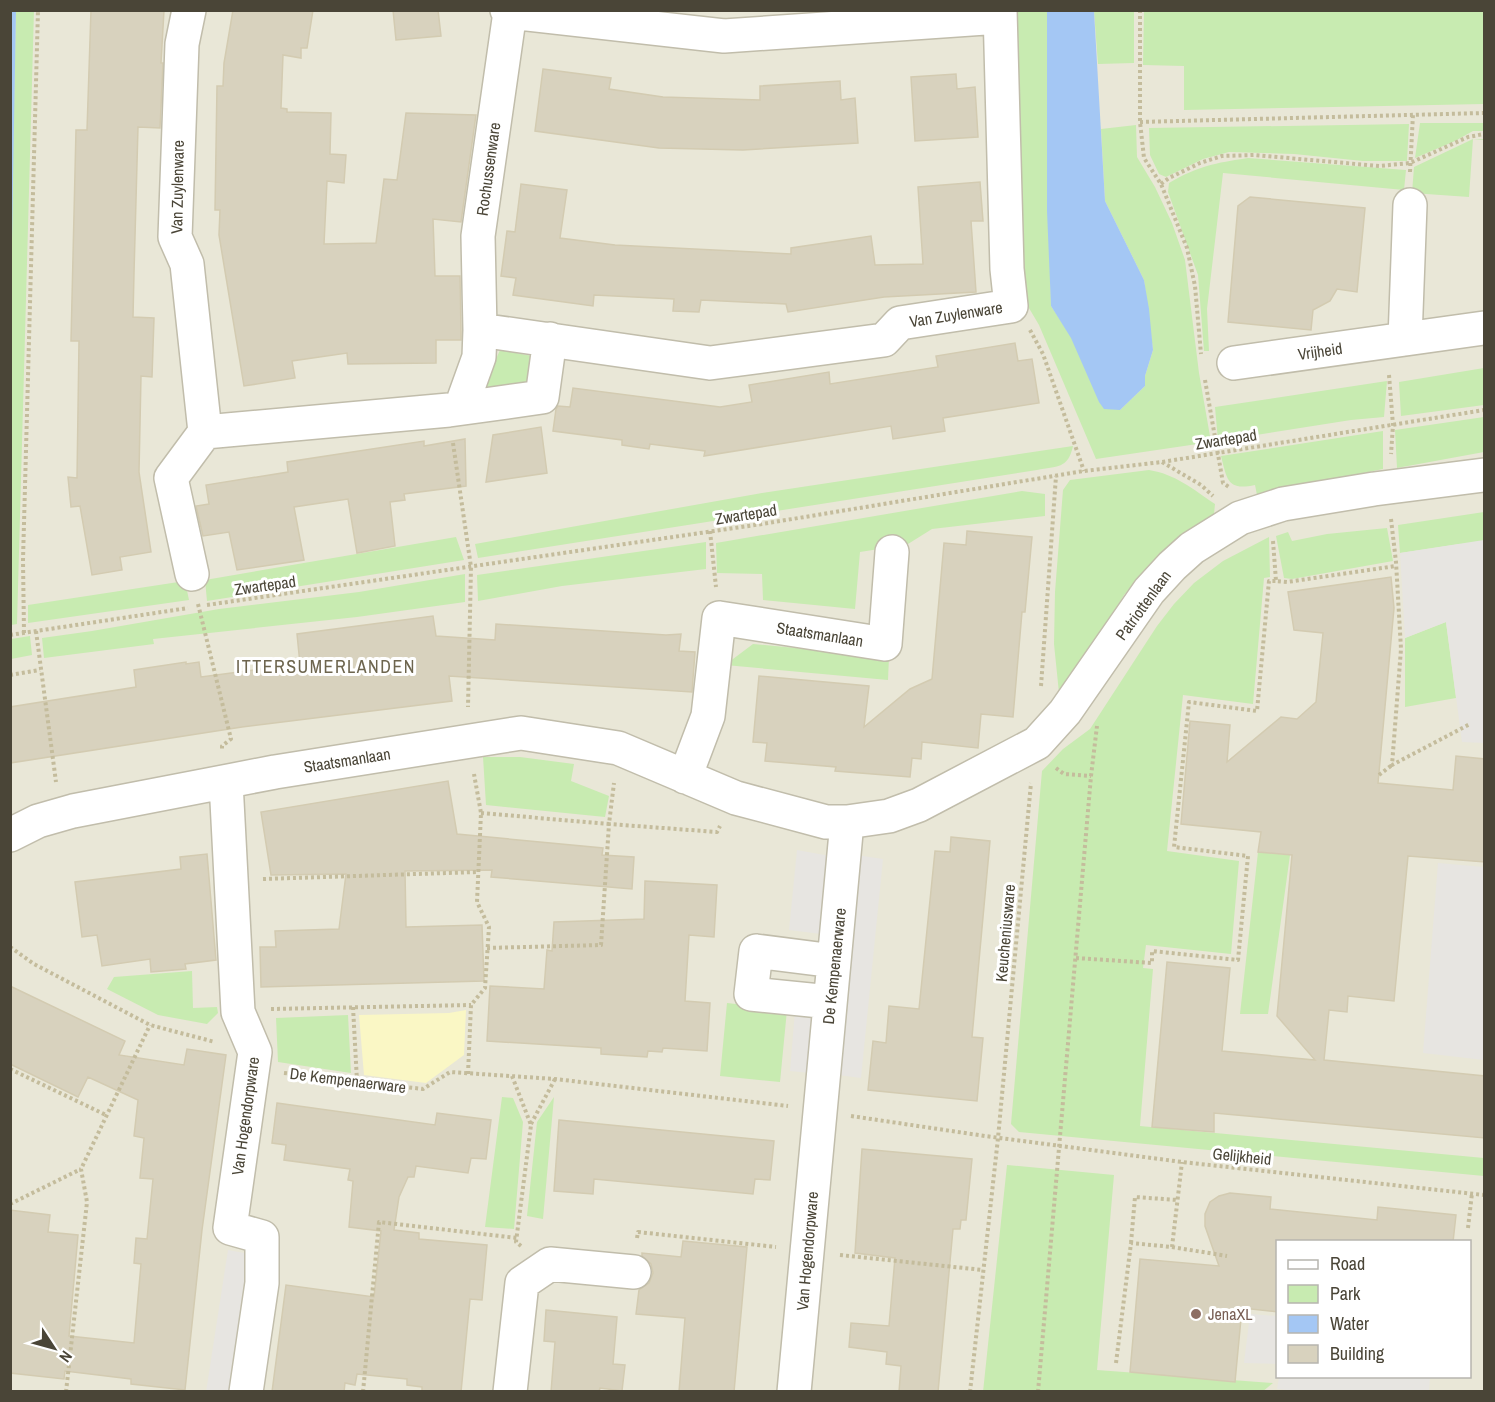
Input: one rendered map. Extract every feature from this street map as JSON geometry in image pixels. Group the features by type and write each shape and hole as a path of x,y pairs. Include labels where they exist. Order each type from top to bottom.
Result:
{"street":[{"name":"Van Zuylenware","path":"189,10 182,44 175,237 188,264 205,432"},
{"path":"509,11 724,23 1000,14"},
{"name":"Rochussenware","path":"480,330 478,236 509,11"},
{"name":"Van Zuylenware","path":"480,330 710,363 884,340 900,323 1011,306 1007,269 1000,14"},
{"path":"1396,340 1410,205"},
{"name":"Vrijheid","path":"1234,363 1485,328"},
{"path":"460,407 479,357 480,330"},
{"path":"192,574 171,478 205,432 542,398 550,339"},
{"name":"Patriottenlaan","path":"1065,712 1149,591 1192,548 1255,513 1294,502 1485,475"},
{"name":"Staatsmanlaan","path":"719,618 885,644 892,552"},
{"path":"685,777 708,716 719,618"},
{"name":"Staatsmanlaan","path":"10,835 38,821 61,814 226,782 456,742 521,734 618,748 736,798 826,822 847,822 889,816 919,805 1037,743 1065,712"},
{"name":"Van Hogendorpware","path":"226,782 238,1012 255,1052 230,1228 262,1237 262,1283 246,1392"},
{"name":"De Kempenaerware","path":"820,1110 847,822"},
{"path":"830,1002 752,994 756,951 834,961"},
{"name":"Van Hogendorpware","path":"794,1392 820,1110"},
{"path":"510,1392 522,1283 550,1264 634,1272"}],"path":[{"path":"24,633 23,560 38,10"},
{"path":"1140,10 1140,122 1144,158 1161,184 1187,248 1195,286 1202,359"},
{"path":"1140,122 1485,113"},
{"path":"1410,163 1413,114"},
{"path":"1161,184 1200,163 1222,156 1254,155 1379,166 1410,163 1468,137 1485,134"},
{"path":"1011,306 1028,325 1043,354 1084,471"},
{"path":"1393,424 1396,340"},
{"path":"1205,379 1223,483 1240,494 1251,491 1255,513 1276,581"},
{"name":"Zwartepad","path":"10,635 710,531 1485,410"},
{"path":"1162,462 1201,486 1255,513"},
{"name":"Keucheniusware","path":"970,1392 998,1138 1032,765 1037,743 1056,476"},
{"path":"1388,487 1401,649 1392,765"},
{"path":"710,531 719,618"},
{"path":"1076,958 1152,963 1152,951 1238,960 1248,856 1174,847 1188,702 1257,711 1269,581 1287,582 1396,566"},
{"path":"199,607 231,739 222,746 226,782"},
{"path":"36,631 61,814"},
{"path":"10,675 40,670"},
{"path":"1038,1392 1091,776 1098,719"},
{"path":"1379,776 1392,765 1470,724"},
{"path":"487,948 601,945 609,824 618,748"},
{"path":"481,813 717,832 736,798"},
{"path":"231,880 478,873"},
{"name":"De Kempenaerware","path":"10,947 34,964 150,1025 255,1052 266,1068 281,1073 423,1089 450,1072 555,1079 820,1110 998,1138"},
{"path":"238,1012 282,1008 471,1005"},
{"path":"353,1007 357,1081"},
{"path":"66,1392 87,1202 81,1169 150,1025"},
{"path":"10,1069 106,1115"},
{"path":"512,1076 531,1125"},
{"path":"550,1264 516,1242 531,1125 555,1079"},
{"name":"Gelijkheid","path":"998,1138 1182,1162 1485,1195"},
{"path":"1172,1247 1182,1162"},
{"path":"10,1204 81,1169"},
{"path":"1468,1228 1472,1193"},
{"path":"1116,1363 1136,1197 1178,1200"},
{"path":"363,1392 380,1222 517,1238"},
{"path":"634,1272 638,1232 983,1270"},
{"path":"1131,1243 1227,1256"}],"shaded area":[{"path":"10,11 1484,11 1484,1391 11,1391"},
{"path":"1484,540 1484,743 1462,742 1446,622 1405,638 1400,553"},
{"path":"797,850 830,856 821,934 789,930"},
{"path":"856,855 883,859 861,1078 838,1075"},
{"path":"1438,863 1484,867 1484,1060 1423,1053"},
{"path":"795,1011 815,1013 810,1073 790,1071"},
{"path":"228,1250 250,1254 229,1391 206,1392"},
{"path":"1250,1314 1276,1316 1276,1364 1244,1363"},
{"path":"1279,1378 1430,1378 1429,1392 1303,1392 1277,1389"}],"green space":[{"path":"34,10 17,624 11,625 10,297 16,11"},
{"path":"1016,11 1047,11 1051,306 1120,410 1145,386 1145,376 1153,350 1144,280 1105,201 1101,129 1136,125 1137,157 1155,187 1172,223 1185,260 1199,373 1211,442 1096,459 1039,325 1023,298"},
{"path":"1094,11 1134,11 1134,63 1098,64"},
{"path":"1144,11 1484,11 1484,104 1184,110 1184,66 1143,65"},
{"path":"1420,123 1484,123 1484,131 1473,131 1415,158"},
{"path":"1409,124 1407,161 1363,161 1294,154 1229,152 1203,159 1166,177 1159,174 1150,155 1149,128"},
{"path":"1473,139 1469,197 1412,193 1414,167"},
{"path":"1248,158 1406,170 1404,190 1223,173 1207,309 1209,351 1204,351 1198,275 1168,192 1169,183 1207,166"},
{"path":"500,350 532,356 530,376 521,390 479,397"},
{"path":"1484,368 1484,405 1401,416 1399,382"},
{"path":"1387,381 1384,417 1218,441 1215,407"},
{"path":"1484,417 1484,452 1397,468 1395,430"},
{"path":"1383,431 1383,469 1257,495 1255,485 1239,486 1230,481 1221,456"},
{"path":"1073,446 1065,463 1056,467 478,558 475,544 762,493"},
{"path":"1149,470 1176,479 1199,493 1215,504 1214,514 1182,534 1150,564 1124,595 1092,648 1059,693 1054,644 1055,592 1063,490 1070,480"},
{"path":"1022,491 1045,494 1045,516 932,529 900,549 860,552 855,609 763,600 762,574 717,573 716,543"},
{"path":"1484,512 1484,567 1460,544 1400,553 1398,525"},
{"path":"1387,528 1393,561 1292,579 1284,578 1276,536 1288,532 1292,541 1327,534"},
{"path":"456,537 464,560 207,601 205,580"},
{"path":"1269,537 1270,577 1264,578 1253,704 1183,695 1167,851 1239,861 1231,954 1146,945 1143,968 1153,969 1140,1126 1484,1158 1484,1176 1019,1132 1011,1124 1042,771 1063,749 1090,729 1157,626 1194,583 1223,561"},
{"path":"706,542 706,569 562,586 478,601 477,575"},
{"path":"465,574 465,602 357,617 153,639 154,644 44,658 42,638 219,609 359,592"},
{"path":"185,581 189,600 28,623 28,605"},
{"path":"1446,622 1456,698 1405,707 1405,638"},
{"path":"30,636 32,655 11,659 11,639"},
{"path":"753,644 889,657 888,680 725,665"},
{"path":"483,757 520,757 574,764 571,781 609,796 605,817 486,805"},
{"path":"1258,852 1290,855 1268,1014 1240,1014"},
{"path":"192,971 193,1008 217,1007 218,1013 207,1024 158,1015 107,989 114,977"},
{"path":"727,1003 787,1010 780,1082 720,1076"},
{"path":"348,1015 351,1073 278,1062 276,1018"},
{"path":"502,1097 513,1098 523,1122 514,1229 485,1227"},
{"path":"554,1097 543,1219 527,1216 537,1122"},
{"path":"1007,1165 1114,1175 1097,1370 1273,1383 1262,1392 983,1392"}],"sand":[{"path":"466,1010 464,1055 426,1083 364,1075 359,1015 449,1013"}],"water":[{"path":"16,10 11,297 10,11"},
{"path":"1047,11 1094,11 1105,201 1144,280 1153,350 1145,376 1145,386 1120,410 1104,409 1099,402 1071,338 1051,306 1047,211"}],"building":[{"path":"91,10 164,10 160,128 138,127 134,273 133,317 154,318 152,377 141,376 139,472 151,552 120,557 122,570 92,575 80,506 71,507 68,477 77,478 79,341 71,341 76,130 87,130"},
{"path":"233,10 313,10 307,48 301,48 301,58 283,55 281,108 287,109 287,112 331,113 330,154 346,155 344,183 327,181 324,244 376,243 384,179 397,180 406,113 476,115 461,222 433,219 435,276 460,276 461,340 436,340 436,363 348,364 347,353 292,361 295,378 244,386 219,235 220,210 215,210 217,86 223,86 224,63"},
{"path":"393,10 438,10 441,36 396,40"},
{"path":"543,69 611,78 609,89 663,97 760,100 760,86 840,81 841,100 855,98 858,143 743,150 659,148 535,131"},
{"path":"956,74 957,89 975,87 978,137 915,141 911,77"},
{"path":"980,182 983,221 971,221 976,292 884,297 788,312 786,304 701,300 699,312 673,311 674,299 594,295 593,306 513,295 516,278 501,276 507,231 515,232 521,184 567,190 560,238 615,245 791,254 791,248 871,236 875,265 923,264 918,187"},
{"path":"1250,197 1365,208 1357,292 1337,289 1330,301 1313,310 1311,330 1228,322 1238,206"},
{"path":"1015,343 1018,361 1032,359 1039,403 943,418 945,431 893,439 891,426 704,456 705,451 650,444 649,449 622,445 622,440 553,431 556,409 558,406 570,407 573,388 720,407 752,402 749,385 829,372 830,384 938,367 936,356"},
{"path":"541,427 547,473 486,482 493,435"},
{"path":"465,439 466,486 404,494 405,500 390,502 395,546 357,553 348,499 294,507 304,560 237,570 229,532 203,536 196,506 209,504 206,485 288,472 287,462 424,441 424,446"},
{"path":"967,531 1032,537 1025,612 1022,612 1013,717 981,714 978,748 922,742 921,759 912,758 910,777 835,771 836,767 765,761 767,743 753,742 759,676 869,686 864,727 910,689 932,679 944,543 966,545"},
{"path":"1391,577 1394,608 1378,783 1453,790 1456,756 1485,759 1485,862 1408,856 1394,1001 1348,996 1347,1012 1329,1010 1324,1060 1485,1076 1485,1138 1214,1113 1214,1132 1152,1127 1167,962 1230,968 1222,1051 1315,1060 1277,1016 1292,855 1258,852 1261,832 1181,824 1190,721 1230,725 1227,762 1281,717 1297,719 1316,702 1323,633 1294,630 1288,592"},
{"path":"433,616 436,636 495,640 496,624 666,635 681,634 679,651 695,652 692,692 449,676 452,701 242,727 10,763 10,707 136,687 134,670 186,662 186,664 199,662 201,677 300,664 297,634"},
{"path":"448,781 457,834 603,848 602,855 634,857 632,889 491,877 492,870 405,871 406,927 482,925 484,981 261,987 260,947 276,947 275,931 339,929 346,874 271,875 261,812"},
{"path":"951,837 990,841 972,1037 983,1038 977,1101 868,1090 873,1041 886,1043 889,1006 919,1009 935,851 950,852"},
{"path":"207,854 216,960 185,964 186,969 151,972 150,959 102,966 97,935 82,937 75,882 181,869 180,857"},
{"path":"645,881 717,885 714,937 689,935 685,1001 710,1003 707,1051 663,1048 662,1052 648,1051 647,1057 601,1054 601,1048 487,1041 490,986 544,989 547,950 552,951 554,922 644,919"},
{"path":"10,986 125,1041 119,1055 184,1065 187,1049 226,1055 202,1230 185,1390 131,1384 131,1379 65,1371 64,1379 10,1373 10,1210 50,1215 48,1232 78,1235 69,1336 134,1343 141,1264 134,1263 136,1238 147,1239 153,1179 140,1178 144,1138 134,1136 138,1100 88,1077 78,1097 10,1064"},
{"path":"277,1103 435,1125 437,1113 491,1120 486,1159 471,1158 468,1173 416,1166 414,1177 408,1177 399,1197 394,1230 419,1233 419,1239 487,1245 482,1300 470,1299 461,1392 422,1392 422,1387 407,1385 407,1379 357,1374 355,1385 345,1383 344,1392 272,1392 286,1285 374,1297 381,1231 349,1227 353,1181 348,1180 350,1169 284,1160 286,1145 272,1143"},
{"path":"559,1120 774,1141 770,1180 755,1179 753,1194 594,1179 593,1194 554,1191"},
{"path":"862,1149 972,1159 966,1220 961,1220 960,1229 953,1229 938,1392 899,1392 901,1366 886,1364 887,1352 849,1347 851,1323 889,1326 895,1258 855,1253"},
{"path":"1230,1193 1271,1197 1270,1209 1377,1220 1378,1207 1456,1215 1453,1240 1276,1240 1276,1312 1242,1308 1235,1382 1130,1372 1140,1259 1219,1266 1205,1226 1205,1214 1210,1202"},
{"path":"683,1241 747,1247 734,1392 679,1392 685,1318 636,1314 639,1290 649,1283 653,1273 651,1264 642,1256 642,1253 681,1257"},
{"path":"546,1310 617,1317 613,1364 625,1365 622,1391 600,1388 599,1392 551,1392 555,1342 544,1341"}],"place":[{"name":"JenaXL","path":"1196,1314"}],"district":[{"name":"ITTERSUMERLANDEN","path":"326,666"}]}
